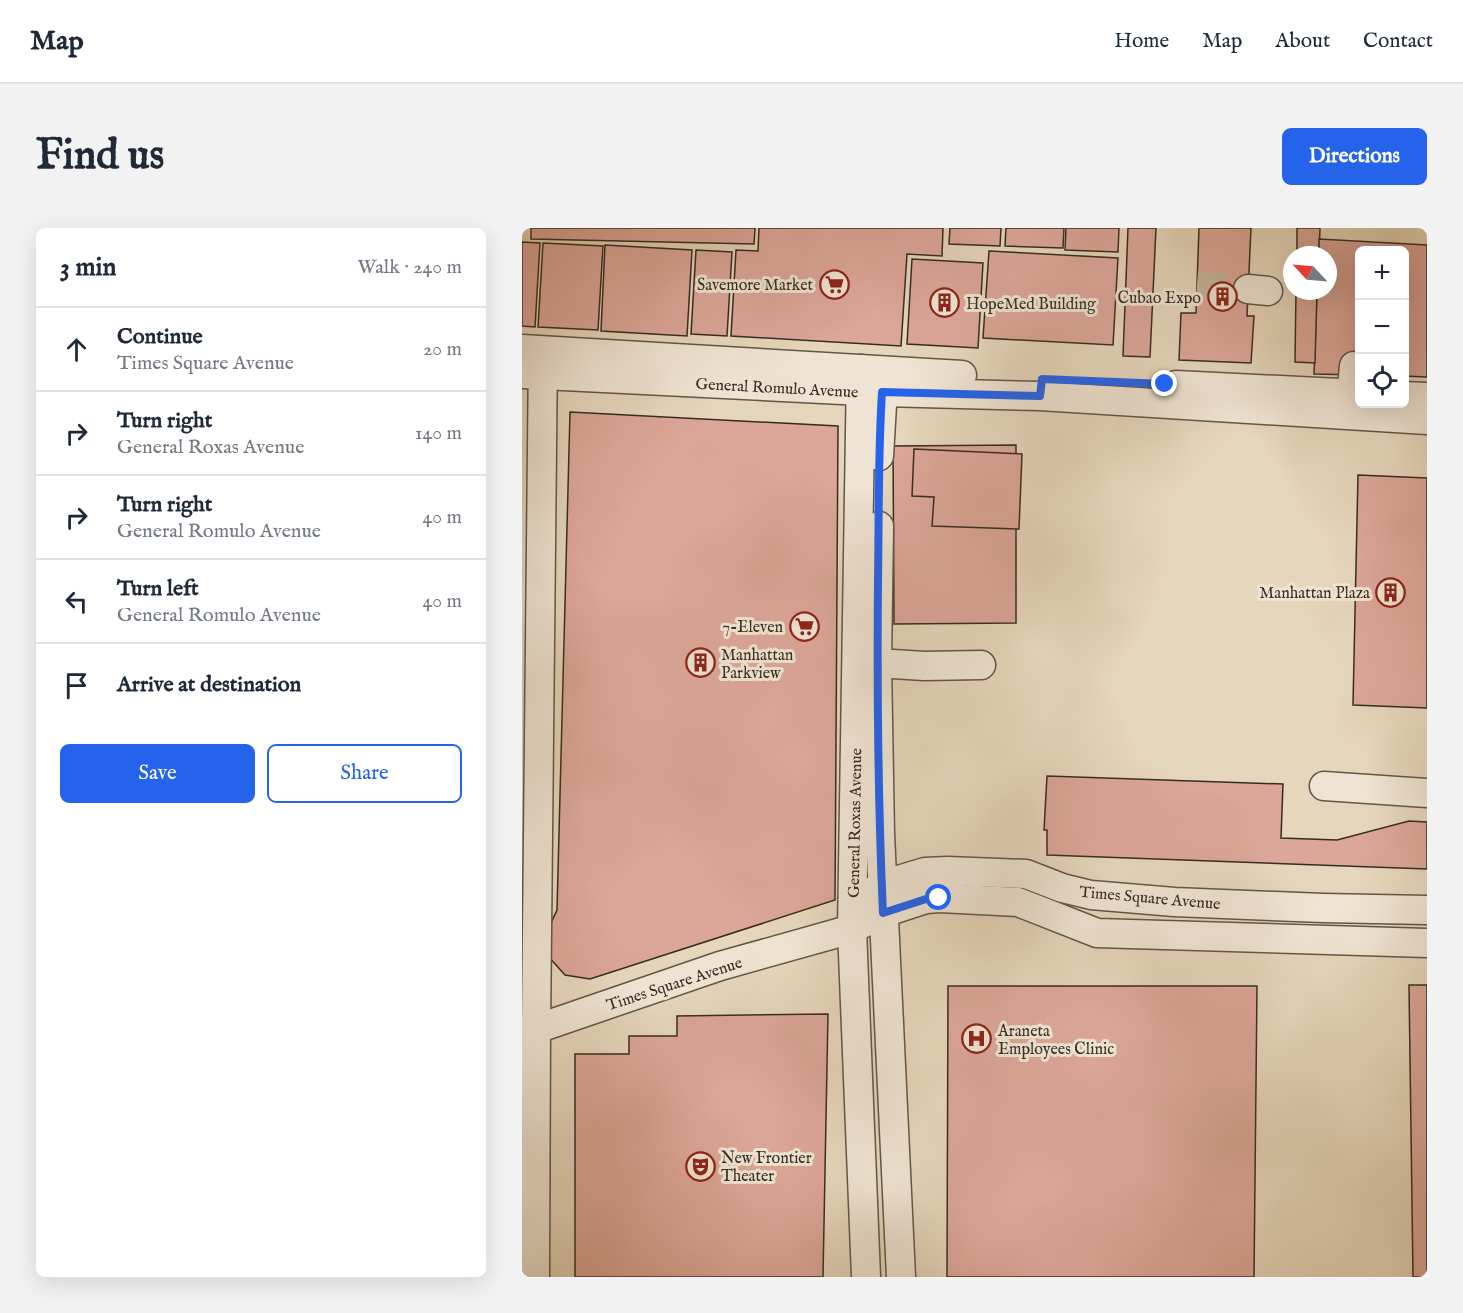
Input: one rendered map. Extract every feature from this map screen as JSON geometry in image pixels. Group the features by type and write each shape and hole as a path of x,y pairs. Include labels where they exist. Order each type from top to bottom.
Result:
{"street":[{"name":"General Romulo Avenue","path":"533,363 872,381 1041,387 1354,392 1427,420"},
{"path":"533,363 529,1029 535,1277"},
{"name":"General Roxas Avenue","path":"872,381 879,432 880,834 901,1277"},
{"name":"General Roxas Avenue","path":"866,1277 844,924 872,381"},
{"path":"1409,396 1427,397"},
{"path":"878,663 924,666 981,665"},
{"path":"1324,786 1427,793"},
{"name":"Times Square Avenue","path":"844,924 882,885 925,872 947,871 1026,874 1091,896 1186,903 1427,910"},
{"name":"Times Square Avenue","path":"529,1029 572,1018 844,924 926,899 1018,902 1097,933 1427,943"}],"building":[{"path":"531,228 755,228 754,244 531,239"},
{"path":"759,228 943,228 942,256 907,254 901,346 731,336 736,250 758,251"},
{"path":"950,228 1001,228 1000,246 949,244"},
{"path":"1006,228 1064,228 1063,248 1005,246"},
{"path":"1066,228 1119,228 1118,252 1065,250"},
{"path":"1128,228 1156,228 1150,357 1123,356"},
{"name":"Cubao Expo","path":"1199,228 1251,228 1247,316 1254,316 1251,363 1179,360 1181,313 1196,313"},
{"path":"1297,228 1320,228 1319,246 1297,246"},
{"path":"1319,239 1427,245 1427,377 1409,376 1409,246 1355,246 1355,375 1314,374 1317,300 1337,300 1337,246 1319,246"},
{"path":"522,242 540,243 535,327 522,326"},
{"path":"543,243 603,246 598,330 538,327"},
{"path":"605,245 692,250 687,336 601,331"},
{"path":"696,250 732,252 727,336 691,334"},
{"path":"989,251 1118,258 1113,345 983,338"},
{"name":"HopeMed Building","path":"912,259 983,263 978,348 907,344"},
{"path":"1296,300 1317,300 1315,363 1295,362"},
{"name":"Manhattan Parkview","path":"570,412 838,426 835,900 590,979 565,975 547,955 545,936 557,910"},
{"path":"1016,445 1016,623 894,624 893,446"},
{"path":"914,449 1022,454 1019,529 932,526 934,497 912,496"},
{"name":"Manhattan Plaza","path":"1358,475 1427,478 1427,708 1353,705"},
{"path":"1047,776 1283,784 1281,838 1337,840 1409,821 1427,822 1427,869 1047,855 1047,830 1044,830"},
{"path":"1409,985 1427,985 1427,1277 1413,1277"},
{"path":"948,986 1257,986 1254,1277 947,1277"},
{"name":"New Frontier Theater","path":"828,1014 823,1277 575,1277 575,1054 629,1054 629,1036 677,1036 677,1016"}],"tunnel":[{"path":"1197,285 1248,289"}],"place":[{"name":"Savemore Market","path":"834,284"},
{"name":"Cubao Expo","path":"1222,297"},
{"name":"HopeMed Building","path":"945,303"},
{"name":"Manhattan Plaza","path":"1391,592"},
{"name":"7-Eleven","path":"804,626"},
{"name":"Manhattan Parkview","path":"700,663"},
{"name":"Araneta Employees Clinic","path":"977,1039"},
{"name":"New Frontier Theater","path":"700,1166"}],"route":[{"path":"939,898 926,899 883,913 878,663 879,432 882,392 1040,396 1042,379 1165,384"}]}
